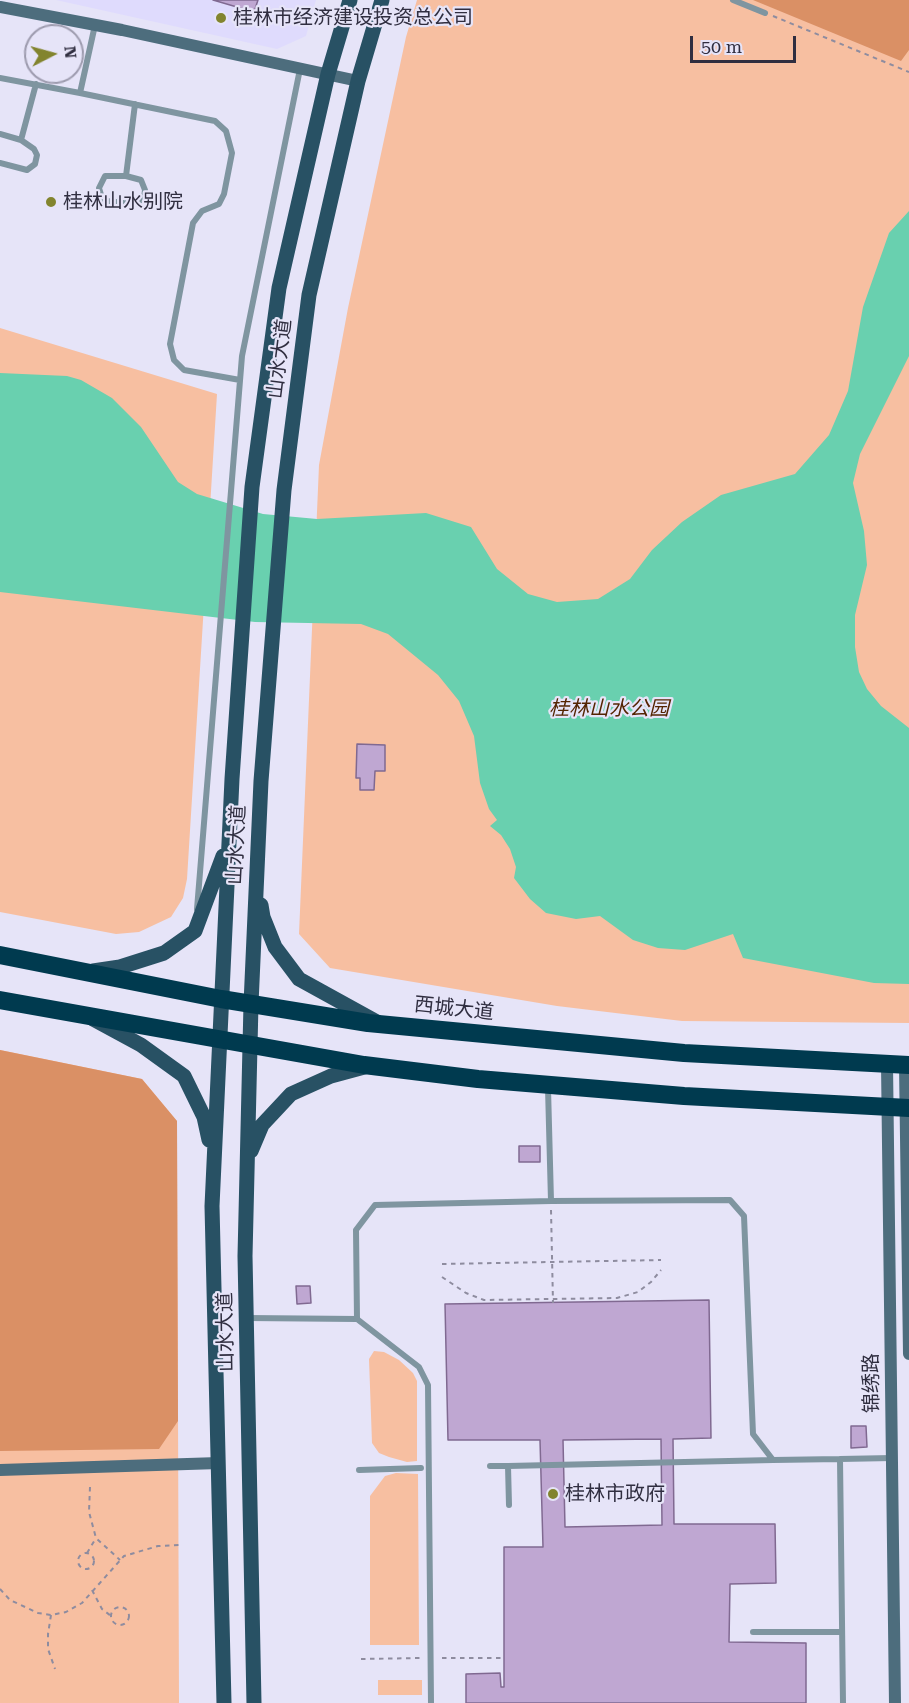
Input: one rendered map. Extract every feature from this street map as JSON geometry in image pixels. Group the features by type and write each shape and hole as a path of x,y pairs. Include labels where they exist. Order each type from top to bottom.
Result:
{"highway":[{"name":"西城大道","path":"0,956 221,999 382,1024 684,1053 907,1065"},
{"path":"0,1000 370,1066 684,1096 901,1108"}],"main road":[{"name":"山水大道","path":"224,1703 212,1206 229,836 254,475 279,288 328,74 350,0"},
{"name":"山水大道","path":"254,1703 247,1318 248,1160 251,1004 261,781 284,490 309,295 358,81 382,0"},
{"path":"84,972 120,967 165,953 195,931 229,836"},
{"path":"257,870 263,917 281,958 299,979 382,1024"},
{"path":"85,1015 141,1045 184,1076 204,1117 214,1160"},
{"path":"248,1160 262,1125 291,1094 331,1076 370,1066"}],"street":[{"path":"0,7 358,81"},
{"name":"锦绣路","path":"887,1064 901,1108 909,1354"},
{"name":"锦绣路","path":"895,1703 892,1458 901,1108 907,1065"},
{"path":"0,1470 219,1463"}],"lane":[{"path":"733,0 765,13"},
{"path":"80,93 95,25"},
{"path":"195,931 244,345 300,68"},
{"path":"0,78 24,82"},
{"path":"21,140 36,84 215,121 226,131 232,153 224,194 219,204 199,213 193,223 170,344 174,360 184,370 240,380"},
{"path":"126,176 135,104"},
{"path":"0,134 21,140 36,152 37,159 32,167 19,169 0,163"},
{"path":"105,176 126,176 143,182 144,196 139,203 107,201 102,198 99,188 105,176"},
{"path":"548,1084 550,1201"},
{"path":"357,1319 356,1230 375,1206 550,1201 730,1200 744,1216 753,1434 773,1461"},
{"path":"247,1318 357,1319 419,1367 428,1385 431,1703"},
{"path":"490,1466 892,1458"},
{"path":"840,1459 843,1703"},
{"path":"508,1466 509,1505"},
{"path":"358,1470 421,1468"},
{"path":"753,1632 842,1632"}],"path":[{"path":"765,13 909,72"},
{"path":"550,1201 553,1301"},
{"path":"442,1264 661,1260"},
{"path":"442,1277 466,1293 484,1300 553,1301 617,1298 638,1292 661,1270"},
{"path":"90,1487 89,1512 96,1538 120,1560"},
{"path":"87,1553 93,1558 93,1563 86,1569 81,1568 77,1560 87,1553 96,1538"},
{"path":"0,1589 10,1600 23,1607 51,1615 66,1612 82,1603 124,1556 147,1548 179,1545"},
{"path":"92,1590 102,1609 111,1616 115,1624 122,1625 130,1617 128,1611 120,1606 114,1608 111,1616"},
{"path":"51,1615 48,1649 55,1669"},
{"path":"361,1659 501,1658"}],"shaded area":[{"name":"桂林市经济建设投资总公司","path":"56,0 316,0 306,36 277,49"},
{"path":"753,0 909,0 909,50 901,61"},
{"path":"909,211 909,356 860,454 853,483 864,531 867,565 855,615 855,647 859,672 867,689 881,706 909,728 909,984 874,983 743,958 733,934 685,950 658,948 633,940 600,916 576,919 546,913 530,899 514,878 516,867 510,849 501,835 490,826 497,820 489,809 480,783 474,736 459,701 438,675 388,634 361,624 255,622 0,592 0,373 67,376 81,380 112,398 141,427 178,482 197,494 263,514 317,519 426,513 471,527 497,569 528,594 557,602 598,599 630,579 652,550 682,522 721,495 795,474 829,435 848,391 863,307 889,233"},
{"path":"0,1050 142,1079 177,1121 178,1421 159,1449 0,1451"}],"green space":[{"name":"桂林山水公园","path":"417,0 909,0 909,1023 682,1021 557,1006 330,968 299,934 319,465 348,308 406,37"},
{"path":"0,328 217,394 187,879 183,898 171,917 139,932 116,934 0,912"},
{"path":"0,1050 142,1079 177,1121 179,1703 0,1703"},
{"path":"374,1351 384,1352 399,1360 413,1373 417,1381 417,1461 407,1462 379,1453 372,1443 369,1359"},
{"path":"396,1473 418,1474 419,1645 370,1645 370,1496 385,1476"},
{"path":"378,1680 422,1680 422,1695 378,1695"}],"building":[{"path":"213,0 258,0 254,12"},
{"path":"357,744 385,745 385,771 375,771 374,790 360,790 360,778 356,778"},
{"path":"519,1146 540,1146 540,1162 519,1162"},
{"path":"296,1286 310,1286 311,1303 297,1304"},
{"name":"桂林市政府","path":"709,1300 711,1438 673,1439 674,1524 775,1524 776,1583 730,1584 729,1642 806,1643 806,1703 466,1703 466,1674 500,1673 501,1687 504,1687 504,1547 543,1547 540,1440 448,1440 445,1304","holes":["661,1439 662,1525 565,1527 563,1440"]},
{"path":"851,1426 866,1426 867,1447 851,1448"}],"place":[{"name":"桂林市经济建设投资总公司","path":"221,18"},
{"name":"桂林山水别院","path":"51,202"},
{"name":"桂林市政府","path":"553,1494"}]}
